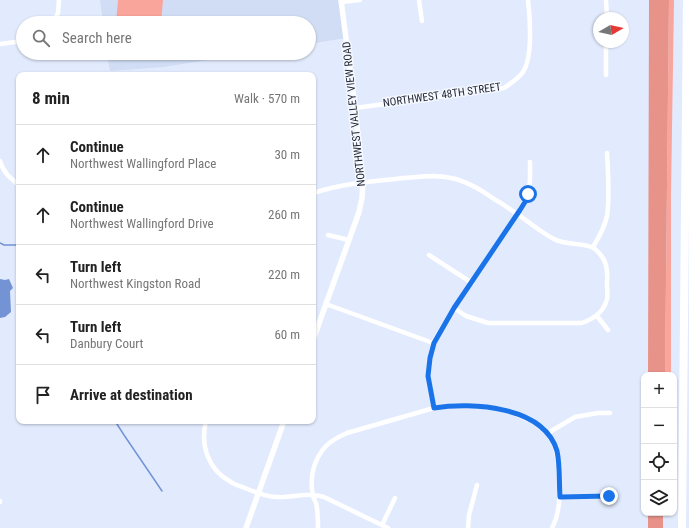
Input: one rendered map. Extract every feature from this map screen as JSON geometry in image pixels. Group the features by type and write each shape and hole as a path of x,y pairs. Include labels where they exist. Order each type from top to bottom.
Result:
{"highway":[{"path":"682,528 688,0"}],"street":[{"path":"56,16 59,0"},
{"path":"341,1 360,0"},
{"path":"419,0 422,21"},
{"name":"NORTHWEST 48TH STREET","path":"355,108 504,88 523,72 528,61 530,15 528,0"},
{"path":"606,0 607,12"},
{"name":"NORTHWEST VALLEY VIEW ROAD","path":"316,332 359,212 362,198 362,182 355,108 341,1"},
{"path":"0,44 16,42"},
{"path":"606,48 606,75"},
{"path":"594,247 603,229 607,216 608,154"},
{"path":"0,161 6,173 16,182"},
{"path":"434,408 428,376 430,358 434,343 454,308 525,202 530,185 530,162"},
{"path":"316,192 362,182 427,176 440,176 464,181 476,186 558,241 594,247 604,259 607,266 607,299 605,306 597,316 582,323 488,323 466,316 454,308"},
{"path":"328,235 349,240"},
{"path":"429,255 472,283"},
{"path":"326,304 434,343"},
{"path":"597,316 608,330"},
{"path":"318,528 316,504 312,495 311,480 313,469 319,455 327,446 336,438 347,433 448,405 474,405 504,410 537,424 548,433 557,451 560,497 557,517 552,528"},
{"path":"548,433 574,417 598,413 610,413"},
{"path":"206,424 204,444 206,454 216,471 230,482 258,493 277,497 312,495 324,497 388,528"},
{"path":"246,528 283,424"},
{"path":"468,528 469,515 477,485"},
{"path":"560,497 609,496"},
{"path":"382,525 396,498"}],"shaded area":[{"path":"100,0 341,0 346,38 316,43 316,16 102,16"},
{"path":"118,0 163,0 162,16 117,16"},
{"path":"649,0 669,0 665,372 648,372"},
{"path":"669,0 674,0 671,194 671,372 665,372"},
{"path":"108,60 207,60 164,67 110,71"},
{"path":"648,516 663,516 663,528 648,528"}],"water":[{"path":"0,279 9,279 13,288 10,291 11,312 5,317 0,318"}],"waterway":[{"path":"0,243 4,245 16,245"},
{"path":"117,424 162,491"}],"route":[{"path":"528,194 520,210 454,308 434,343 430,358 428,376 434,408 448,405 474,405 488,407 504,410 537,424 548,433 557,451 560,497 609,496"}]}
